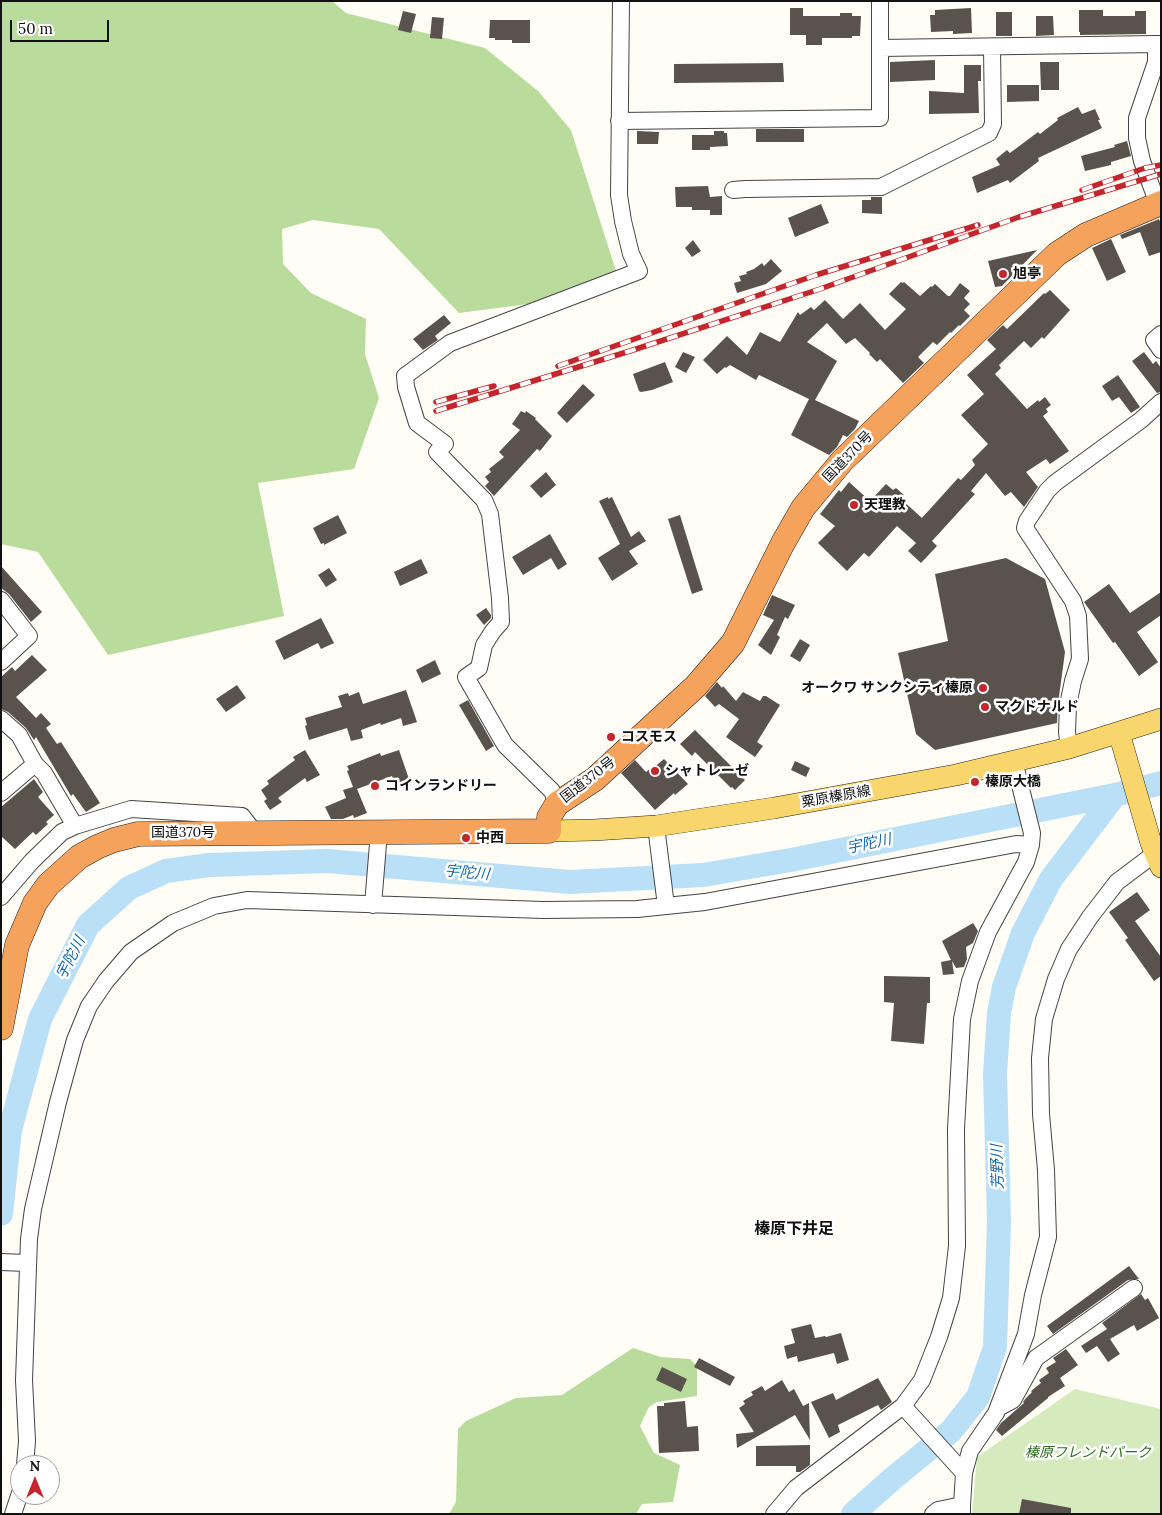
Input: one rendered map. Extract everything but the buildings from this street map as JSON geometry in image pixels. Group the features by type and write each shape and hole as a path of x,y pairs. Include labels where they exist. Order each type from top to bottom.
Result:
{"highway":[{"name":"国道370号","path":"1,1028 17,945 35,903 48,885 79,858 105,844 138,834 255,833 378,836 549,831 549,817 557,804 602,772 696,686 733,643 783,543 803,508 842,462 1057,254 1086,235 1160,203"},
{"path":"459,833 502,823 557,804"}],"main road":[{"name":"粟原榛原線","path":"549,831 594,830 657,836 774,808 956,775 1069,748 1121,741 1161,719"},
{"path":"1121,741 1157,853"}],"street":[{"path":"557,804 552,791 505,745 466,677 479,668 484,645 501,622 490,514 484,500 437,452 445,444 417,423 406,387 406,376 450,342 638,271 623,221 619,195 621,1"},
{"path":"619,121 880,118 880,1"},
{"path":"880,48 992,48 1158,44 1156,62 1137,118 1137,138 1142,161 1160,203"},
{"path":"733,190 881,187 989,133 993,124 992,48"},
{"path":"1161,334 1154,340 1161,350"},
{"path":"1069,748 1067,732 1068,705 1080,659 1078,616 1073,601 1025,528 1032,513 1055,483 1141,420 1161,402"},
{"path":"1,600 29,636 1,662"},
{"path":"1,718 19,735 35,764 44,773 75,826"},
{"path":"774,1514 796,1488 907,1411 940,1337 951,1298 957,1246 957,1111 962,1019 970,981 988,932 1026,862 1032,839 1014,762"},
{"path":"1,793 35,764"},
{"path":"1,897 32,861 62,832 75,826 131,809 242,816 255,833"},
{"path":"373,902 378,836"},
{"path":"657,836 666,904"},
{"path":"26,1455 27,1441 24,1380 25,1262 33,1210 58,1102 75,1040 89,1006 106,981 131,952 173,923 214,906 247,900 373,902 543,910 638,909 666,904 705,902 1016,844 1032,839"},
{"path":"959,1466 998,1408 1026,1334 1048,1237 1046,1170 1041,1114 1040,1058 1044,1019 1056,980 1069,949 1090,917 1117,882 1157,853"},
{"path":"1,1262 25,1262"},
{"path":"998,1408 1013,1400 1036,1358 1134,1288"},
{"path":"907,1411 959,1466 962,1510 938,1510 933,1514"}],"green space":[{"path":"1,1 332,1 346,13 485,48 538,91 571,130 616,271 587,285 536,303 459,313 379,229 313,220 282,229 283,264 311,293 366,319 365,354 379,398 354,469 258,483 284,616 108,655 38,552 1,544"},
{"path":"633,1348 661,1357 690,1359 697,1366 697,1396 657,1402 649,1407 640,1426 654,1453 680,1465 673,1502 642,1504 636,1514 449,1514 456,1502 458,1429 466,1421 516,1398 562,1395"},
{"name":"榛原フレンドパーク","path":"1075,1389 1161,1409 1161,1514 972,1514 977,1457"}],"waterway":[{"name":"宇陀川","path":"1,1214 10,1130 40,1019 88,925 129,888 166,871 209,865 327,861 570,882 703,875 791,860 1115,795 1161,783"},
{"name":"芳野川","path":"853,1514 951,1431 978,1397 995,1347 999,1220 995,1074 999,1013 1004,987 1023,933 1051,879 1115,795"}],"railway":[{"path":"1082,190 1145,168 1161,165"},
{"path":"436,411 630,351 820,289 1019,217 1161,174"},
{"path":"558,366 816,275 978,225"},
{"path":"436,402 494,386"}],"place":[{"name":"旭亭","path":"1003,274"},
{"name":"天理教","path":"854,505"},
{"name":"オークワ サンクシティ榛原","path":"983,688"},
{"name":"マクドナルド","path":"985,707"},
{"name":"コスモス","path":"611,737"},
{"name":"シャトレーゼ","path":"655,771"},
{"name":"榛原大橋","path":"975,782"},
{"name":"コインランドリー","path":"375,786"},
{"name":"中西","path":"466,838"}],"district":[{"name":"榛原下井足","path":"794,1229"}]}
